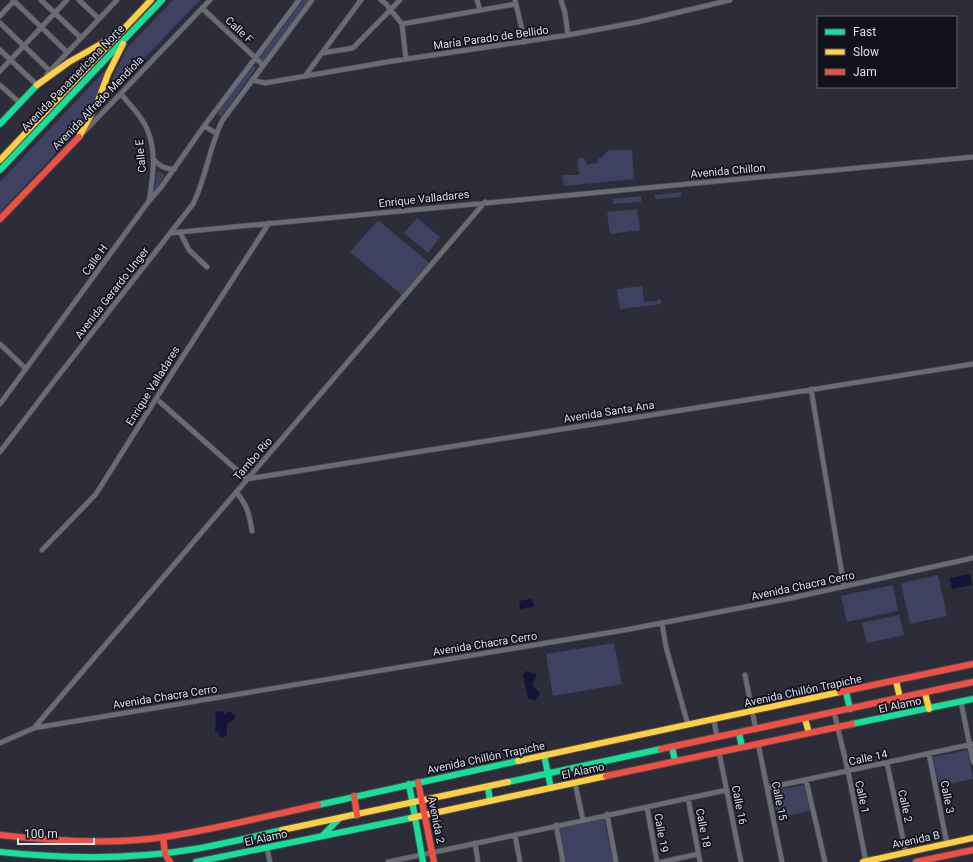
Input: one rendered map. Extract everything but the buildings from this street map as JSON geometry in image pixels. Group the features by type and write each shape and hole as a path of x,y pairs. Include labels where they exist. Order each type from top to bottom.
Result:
{"main road":[{"name":"Avenida Panamericana Norte","path":"0,160 152,0"},
{"name":"Avenida Panamericana Norte","path":"0,170 162,0"},
{"path":"1,120 20,103 36,85 69,62 121,33"},
{"path":"79,137 98,101 108,74 126,37"},
{"name":"Avenida Alfredo Mendiola","path":"0,219 79,137"},
{"name":"Avenida Chillón Trapiche","path":"0,835 67,841 126,840 163,837 256,819 418,782 973,664"},
{"path":"896,681 900,698"},
{"path":"0,852 66,858 117,860 203,848 973,682"},
{"path":"846,692 850,709"},
{"path":"925,693 929,709"},
{"name":"El Alamo","path":"196,862 973,699"},
{"path":"805,718 809,733"},
{"path":"739,733 742,747"},
{"path":"672,747 676,761"},
{"path":"544,756 551,788"},
{"name":"Avenida 2","path":"418,782 434,862"},
{"name":"Avenida 2","path":"409,784 423,862"},
{"path":"488,787 490,801"},
{"path":"354,796 357,815"},
{"path":"322,836 340,818"},
{"path":"163,837 165,854 170,862"},
{"name":"Avenida B","path":"865,862 973,838"},
{"path":"929,848 930,859"},
{"name":"Avenida B","path":"916,862 973,850"}],"street":[{"path":"0,16 14,0 67,52"},
{"path":"41,0 81,38"},
{"path":"0,71 67,0"},
{"path":"79,0 99,19"},
{"path":"108,0 112,5"},
{"path":"0,50 36,85 117,0"},
{"name":"Avenida Alfredo Mendiola","path":"79,137 122,94 210,0"},
{"path":"216,133 204,126 299,0"},
{"name":"Avenida Gerardo Unger","path":"0,452 193,204 200,191 216,133 222,121 312,0"},
{"path":"305,76 361,0"},
{"path":"381,0 402,24 406,59"},
{"path":"322,53 353,48 400,0"},
{"path":"477,0 480,10"},
{"path":"561,0 565,13 568,36"},
{"name":"María Parado de Bellido","path":"252,80 265,83 406,59 568,36 638,22 730,0"},
{"path":"402,24 515,2 525,42"},
{"name":"Calle F","path":"202,8 263,65"},
{"path":"0,23 50,71"},
{"path":"0,85 20,103"},
{"name":"Calle E","path":"122,94 147,129 151,144 153,159 152,187 149,201"},
{"path":"213,114 222,121"},
{"name":"Calle H","path":"0,404 149,201 162,186 204,126"},
{"name":"Avenida Chillon","path":"485,202 973,157"},
{"path":"153,159 159,166 167,169 174,169"},
{"name":"Enrique Valladares","path":"170,233 485,202"},
{"name":"Tambo Rio","path":"34,728 485,202"},
{"name":"Enrique Valladares","path":"42,550 96,494 269,223"},
{"path":"180,232 189,250 207,267"},
{"path":"0,344 26,369"},
{"name":"Avenida Santa Ana","path":"247,479 973,364"},
{"path":"811,389 844,586"},
{"path":"160,402 247,479"},
{"path":"236,492 249,512 252,531"},
{"name":"Avenida Chacra Cerro","path":"0,743 34,728 662,623 787,599 973,558"},
{"path":"662,623 666,647 688,725"},
{"path":"745,675 756,730"},
{"path":"961,702 971,745 973,762"},
{"name":"Calle 1","path":"834,712 848,771 865,862"},
{"path":"714,720 717,738"},
{"name":"Calle 15","path":"758,743 782,862"},
{"name":"Calle 14","path":"767,788 971,745"},
{"name":"Calle 16","path":"720,752 741,862"},
{"name":"Calle 3","path":"929,754 947,844"},
{"name":"Calle 2","path":"887,763 906,853"},
{"path":"806,780 825,862"},
{"path":"575,783 583,820"},
{"path":"388,862 607,814 727,790"},
{"name":"Calle 18","path":"688,798 700,862"},
{"name":"Calle 19","path":"647,807 657,862"},
{"path":"607,814 616,862"},
{"path":"556,825 564,862"},
{"path":"515,835 520,862"},
{"path":"474,844 478,862"},
{"path":"267,848 270,862"},
{"path":"662,862 698,854"}],"shaded area":[{"path":"173,0 200,0 98,107 127,48"},
{"path":"303,0 309,0 262,62 258,59"},
{"path":"253,65 256,68 221,117 217,114"},
{"path":"108,67 87,120 0,212 0,182"},
{"path":"610,150 632,150 634,179 564,186 562,175 579,175 577,158 584,158 587,165 590,165 598,163 598,159 603,157 605,153"},
{"path":"157,171 165,176 154,192"},
{"path":"681,192 681,197 655,199 655,195"},
{"path":"641,196 641,202 613,204 613,199"},
{"path":"637,209 640,230 610,234 607,212"},
{"path":"417,218 440,237 428,253 404,233"},
{"path":"378,220 429,263 402,295 350,252"},
{"path":"642,286 644,302 657,301 661,299 661,304 620,309 617,289"},
{"path":"970,574 972,585 952,589 950,578"},
{"path":"938,575 947,616 910,624 901,583"},
{"path":"893,585 898,611 847,622 841,596"},
{"path":"532,599 534,607 520,609 519,601"},
{"path":"899,615 904,635 867,643 862,623"},
{"path":"614,643 622,684 553,696 546,654"},
{"path":"526,671 537,674 533,683 534,687 540,694 536,700 528,699 523,675"},
{"path":"223,711 225,715 228,711 235,716 234,719 227,724 227,734 223,738 219,736 218,731 215,733 215,712"},
{"path":"967,750 973,779 939,786 933,757"},
{"path":"804,785 810,811 778,818 772,791"},
{"path":"604,819 613,862 566,862 559,828"}],"traffic: fast":[{"path":"0,170 162,0"},
{"path":"0,124 37,85"},
{"path":"846,692 850,709"},
{"path":"852,724 973,699"},
{"path":"739,733 742,747"},
{"path":"672,747 675,761"},
{"path":"508,782 661,749"},
{"path":"544,755 551,788"},
{"path":"318,805 518,761"},
{"path":"409,784 423,862"},
{"path":"488,787 490,801"},
{"path":"322,836 340,818"},
{"path":"196,862 411,818"},
{"path":"0,852 73,857 122,857 171,853 206,847 282,830"}],"traffic: slow":[{"path":"0,160 151,0"},
{"path":"37,85 69,62 113,37"},
{"path":"79,137 98,101 108,74 123,44"},
{"path":"896,681 900,698"},
{"path":"518,761 840,692"},
{"path":"925,693 929,709"},
{"path":"805,719 809,733"},
{"path":"411,818 606,776"},
{"path":"282,830 508,782"},
{"path":"863,862 973,838"}],"traffic: jam":[{"path":"0,219 79,137"},
{"path":"840,692 973,664"},
{"path":"661,749 973,682"},
{"path":"606,776 852,724"},
{"path":"418,782 434,862"},
{"path":"354,796 357,815"},
{"path":"0,835 40,839 124,841 164,837 203,830 318,805"},
{"path":"163,837 165,854 170,862"},
{"path":"916,862 973,850"}]}
